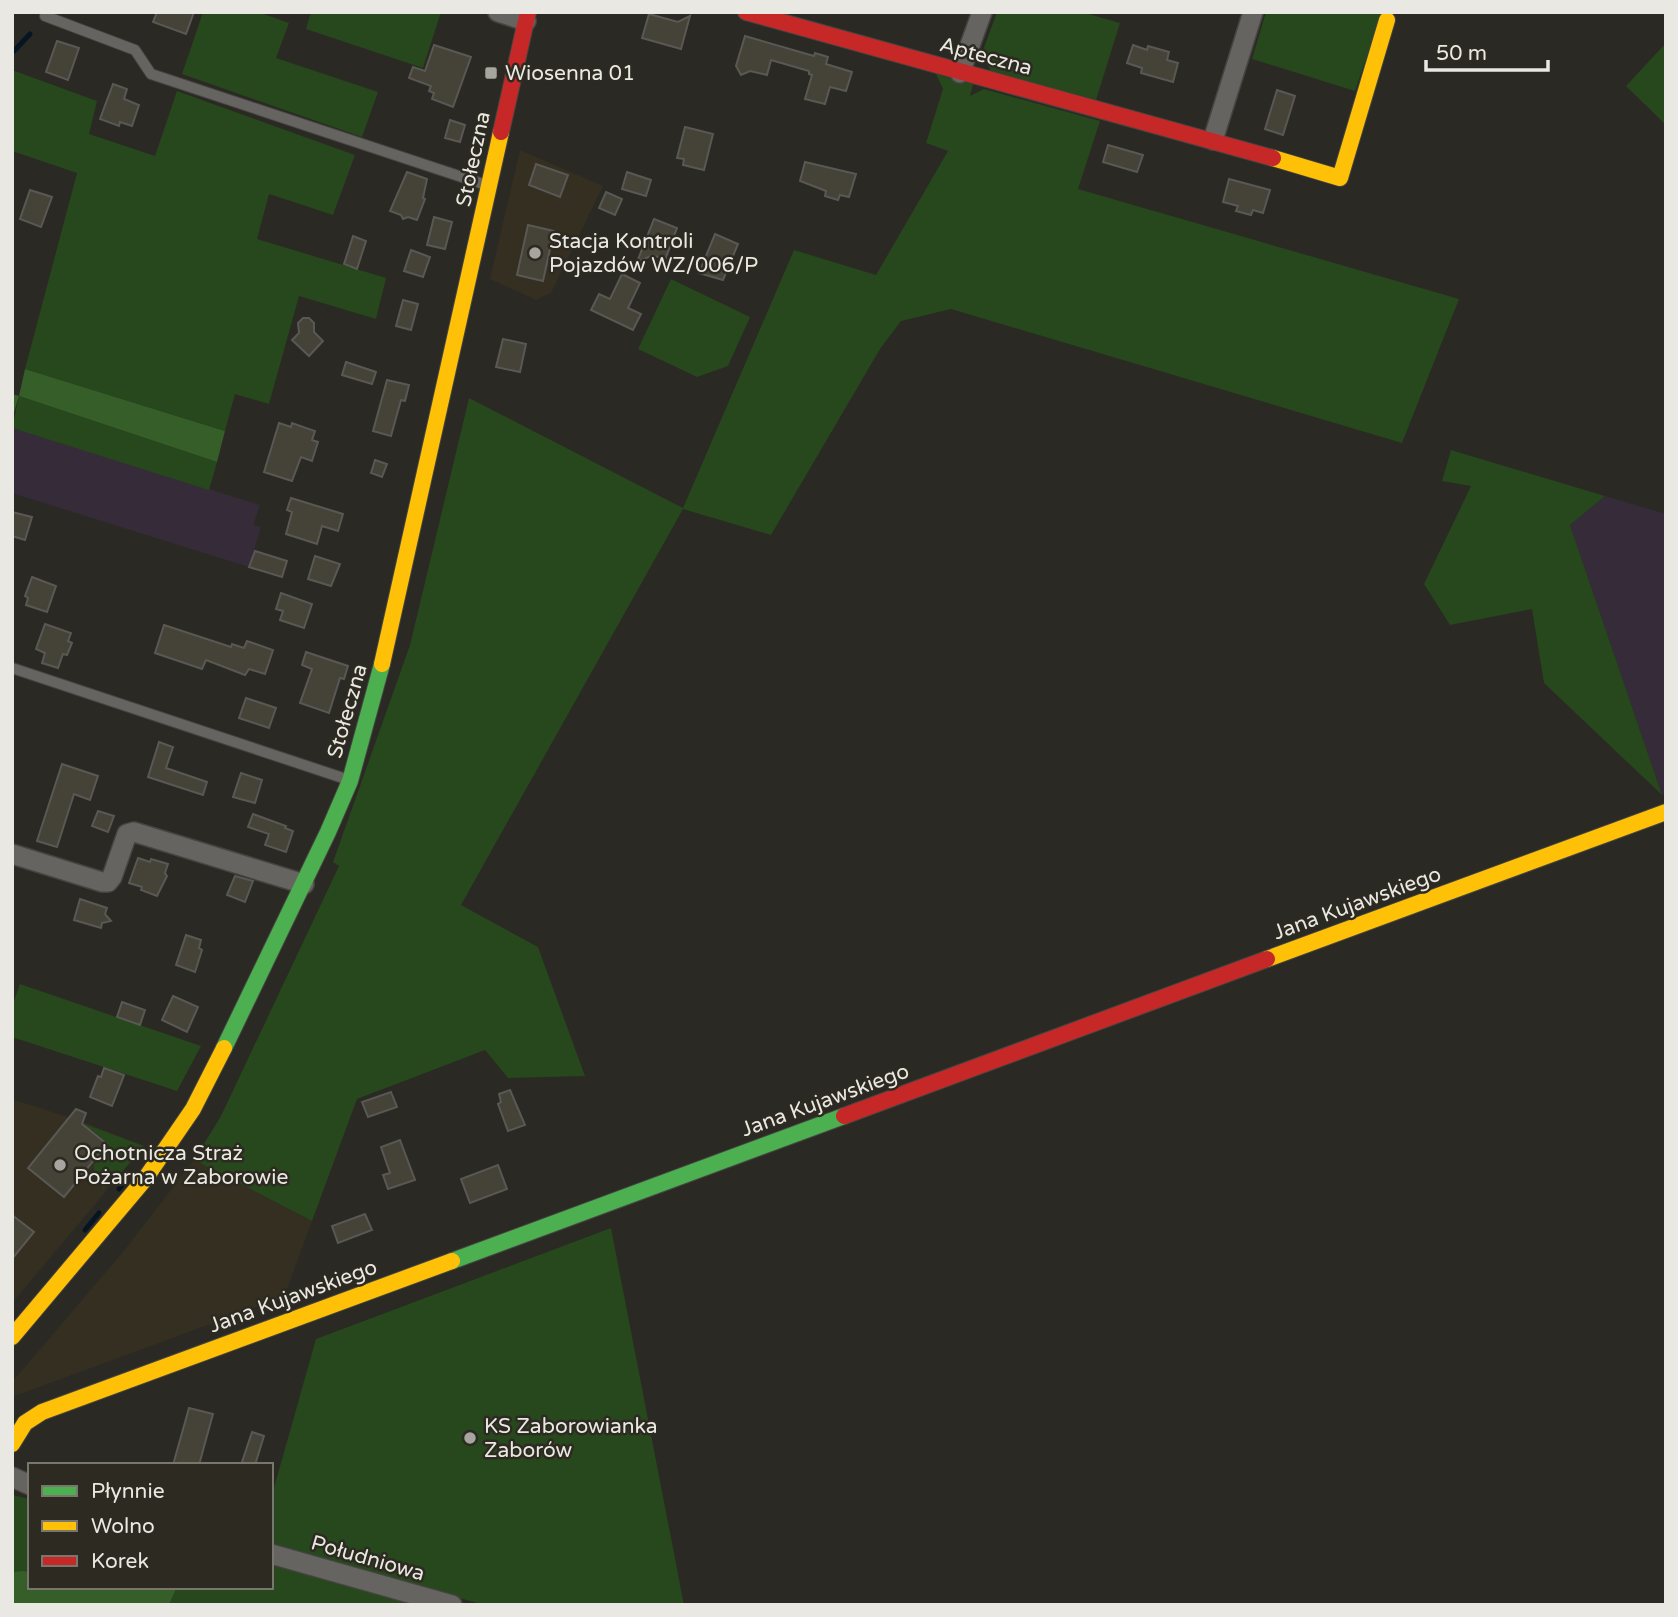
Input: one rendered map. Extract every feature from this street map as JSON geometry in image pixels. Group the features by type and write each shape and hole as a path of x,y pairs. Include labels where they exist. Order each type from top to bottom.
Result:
{"main road":[{"name":"Apteczna","path":"747,12 960,73 1213,140 1340,178 1387,19"},
{"name":"Stołeczna","path":"12,1337 169,1147 208,1084 350,781 391,633 527,16"},
{"name":"Jana Kujawskiego","path":"12,1444 25,1423 42,1412 1666,813"}],"street":[{"path":"498,12 527,16"},
{"path":"960,73 982,12"},
{"path":"1213,140 1253,12"},
{"path":"12,854 108,882 113,877 127,834 134,832 304,884"},
{"path":"12,1477 28,1484"},
{"name":"Południowa","path":"273,1555 452,1605"}],"lane":[{"path":"45,16 135,50 151,74 489,187"},
{"path":"12,668 350,781"}],"shaded area":[{"path":"520,150 603,186 551,293 536,300 490,279"},
{"path":"12,428 260,505 253,525 261,527 249,567 12,493"},
{"path":"1605,496 1666,514 1666,794 1662,795 1570,525"},
{"path":"12,1099 83,1122 144,1146 12,1303"},
{"path":"194,1160 312,1221 284,1297 12,1397 12,1382 123,1252"}],"green space":[{"path":"203,12 258,12 289,23 276,58 378,92 362,137 182,74"},
{"path":"311,12 441,12 423,68 306,29"},
{"path":"997,12 1082,12 1120,23 1096,100 991,71 981,56"},
{"path":"1266,12 1382,12 1355,91 1252,59"},
{"path":"1666,43 1666,125 1626,86"},
{"path":"12,70 97,101 89,134 155,156 177,91 355,155 333,215 269,194 257,239 386,278 376,319 299,296 269,404 235,394 225,431 25,369 77,173 12,151"},
{"path":"936,74 973,84 970,96 984,89 1100,121 1078,189 1459,299 1402,443 951,309 901,321 880,349 771,535 683,509 461,905 538,947 585,1076 508,1078 485,1050 357,1099 312,1221 194,1160 221,1116 339,866 333,862 410,645 469,398 683,508 794,250 876,275 948,151 926,143 943,89"},
{"path":"671,279 750,317 728,366 697,377 638,349"},
{"path":"25,369 225,431 217,462 19,396"},
{"path":"12,394 19,396 12,419"},
{"path":"19,396 217,462 209,490 12,428"},
{"path":"1451,450 1605,496 1570,525 1662,795 1544,683 1532,609 1450,625 1424,584 1471,486 1442,481"},
{"path":"20,984 201,1046 177,1091 12,1037 12,1006"},
{"path":"68,1118 144,1146 110,1186 108,1184 103,1189 94,1171 94,1164 101,1160 99,1158 109,1144 92,1130 83,1141 60,1129"},
{"name":"KS Zaborowianka Zaborów","path":"611,1228 684,1605 484,1605 273,1545 273,1491 316,1339"},
{"path":"12,1495 28,1499 28,1573 12,1572"},
{"path":"273,1565 419,1605 169,1605 176,1589 273,1589"},
{"path":"12,1572 28,1572 28,1589 176,1589 169,1605 15,1605 12,1603"}],"building":[{"path":"157,12 194,12 186,34 153,22"},
{"path":"649,14 678,22 690,16 681,49 642,38"},
{"path":"745,36 814,56 815,53 828,57 826,64 852,72 846,91 830,87 825,104 805,99 812,75 809,71 771,60 767,75 750,71 741,75 736,66"},
{"path":"57,41 79,48 68,80 46,72"},
{"path":"434,45 471,57 453,107 432,99 434,93 429,91 431,86 409,78 413,67 425,71"},
{"path":"1133,45 1147,50 1148,46 1169,52 1167,60 1178,63 1173,82 1141,73 1142,68 1127,63"},
{"path":"113,84 127,89 124,99 139,105 132,126 120,122 119,126 100,119"},
{"path":"1277,90 1295,96 1283,135 1265,129"},
{"path":"450,120 465,125 460,142 445,138"},
{"path":"685,127 713,134 704,170 683,165 684,159 677,158"},
{"path":"1108,145 1143,155 1137,172 1103,162"},
{"path":"805,162 856,174 849,197 840,195 838,200 825,196 826,191 800,181"},
{"path":"536,164 568,175 560,197 529,185"},
{"path":"407,172 427,179 425,199 417,220 408,217 403,219 401,215 390,211"},
{"path":"627,172 651,180 646,196 622,189"},
{"path":"1229,179 1270,190 1263,213 1253,210 1251,215 1236,211 1238,206 1223,202"},
{"path":"30,190 52,197 41,227 20,219"},
{"path":"606,192 622,199 615,215 599,208"},
{"path":"434,217 452,222 445,249 427,245"},
{"path":"654,219 677,228 665,260 653,255 637,262"},
{"name":"Stacja Kontroli Pojazdów WZ/006/P","path":"528,225 554,231 543,281 517,275"},
{"path":"715,234 738,244 723,280 699,273"},
{"path":"353,236 366,241 357,269 344,264"},
{"path":"411,250 430,257 423,277 404,271"},
{"path":"622,274 640,283 628,308 641,314 633,330 591,310 599,294 610,299"},
{"path":"403,300 418,304 411,330 396,326"},
{"path":"303,318 309,318 314,323 314,332 323,341 309,356 292,340 299,333 298,323"},
{"path":"503,339 526,344 520,372 496,367"},
{"path":"346,362 376,372 372,384 342,375"},
{"path":"387,380 409,385 405,401 401,400 391,436 373,431"},
{"path":"279,423 291,427 292,423 315,431 312,440 318,442 312,461 301,457 292,481 264,472"},
{"path":"375,460 387,464 382,477 371,473"},
{"path":"291,498 343,514 338,531 322,526 317,544 286,534 292,512 287,510"},
{"path":"12,512 32,517 25,540 12,536"},
{"path":"255,551 287,561 282,577 249,567"},
{"path":"315,556 340,564 331,586 308,579"},
{"path":"32,577 56,586 47,612 26,605 28,598 25,596"},
{"path":"281,593 312,604 304,628 280,620 283,611 276,609"},
{"path":"45,624 71,633 68,641 72,643 67,655 63,654 58,668 42,663 45,653 36,649"},
{"path":"164,625 231,647 232,644 244,648 247,641 273,650 265,674 249,669 245,675 206,660 202,669 155,653"},
{"path":"306,652 348,666 344,679 340,678 329,713 300,703 312,669 302,665"},
{"path":"246,698 276,708 269,728 239,718"},
{"path":"159,742 173,747 166,768 207,782 203,795 148,777"},
{"path":"62,764 98,776 90,800 74,794 57,847 37,841"},
{"path":"241,773 262,780 255,803 233,797"},
{"path":"98,811 114,816 108,832 92,826"},
{"path":"253,814 293,831 286,852 265,845 269,834 248,827"},
{"path":"138,858 168,864 165,873 167,876 157,896 129,883"},
{"path":"235,876 253,881 245,902 227,895"},
{"path":"80,899 107,908 105,914 111,921 102,923 101,928 74,920"},
{"path":"186,935 201,940 199,948 202,950 195,972 176,965"},
{"path":"173,996 198,1007 187,1032 162,1020"},
{"path":"122,1002 145,1010 140,1025 117,1017"},
{"path":"104,1068 124,1075 112,1106 90,1097"},
{"path":"510,1090 525,1125 508,1131 498,1104 501,1102 499,1094"},
{"path":"391,1092 397,1107 368,1117 362,1102"},
{"name":"Ochotnicza Straż Pożarna w Zaborowie","path":"76,1109 86,1113 82,1124 107,1144 64,1197 28,1168"},
{"path":"400,1140 415,1180 388,1189 383,1175 390,1173 381,1147"},
{"path":"498,1165 507,1189 470,1203 461,1179"},
{"path":"365,1214 372,1230 338,1243 332,1226"},
{"path":"12,1215 34,1232 12,1259"},
{"path":"189,1408 213,1414 200,1463 174,1463"},
{"path":"252,1432 264,1436 256,1463 242,1463"}],"waterway":[{"path":"14,51 30,34"},
{"path":"119,1189 126,1180"},
{"path":"85,1230 99,1213"}],"traffic: fast":[{"path":"224,1048 350,781 382,664"},
{"path":"452,1261 844,1116"}],"traffic: slow":[{"path":"1273,158 1340,178 1387,20"},
{"path":"382,664 501,132"},
{"path":"1267,959 1666,812"},
{"path":"12,1337 145,1179 193,1109 224,1048"},
{"path":"12,1444 25,1423 42,1412 452,1261"}],"traffic: jam":[{"path":"501,132 528,12"},
{"path":"746,12 1273,158"},
{"path":"844,1116 1267,959"}],"place":[{"name":"Wiosenna 01","path":"491,73"},
{"name":"Stacja Kontroli Pojazdów WZ/006/P","path":"535,253"},
{"name":"Ochotnicza Straż Pożarna w Zaborowie","path":"60,1165"},
{"name":"KS Zaborowianka Zaborów","path":"470,1438"}]}
